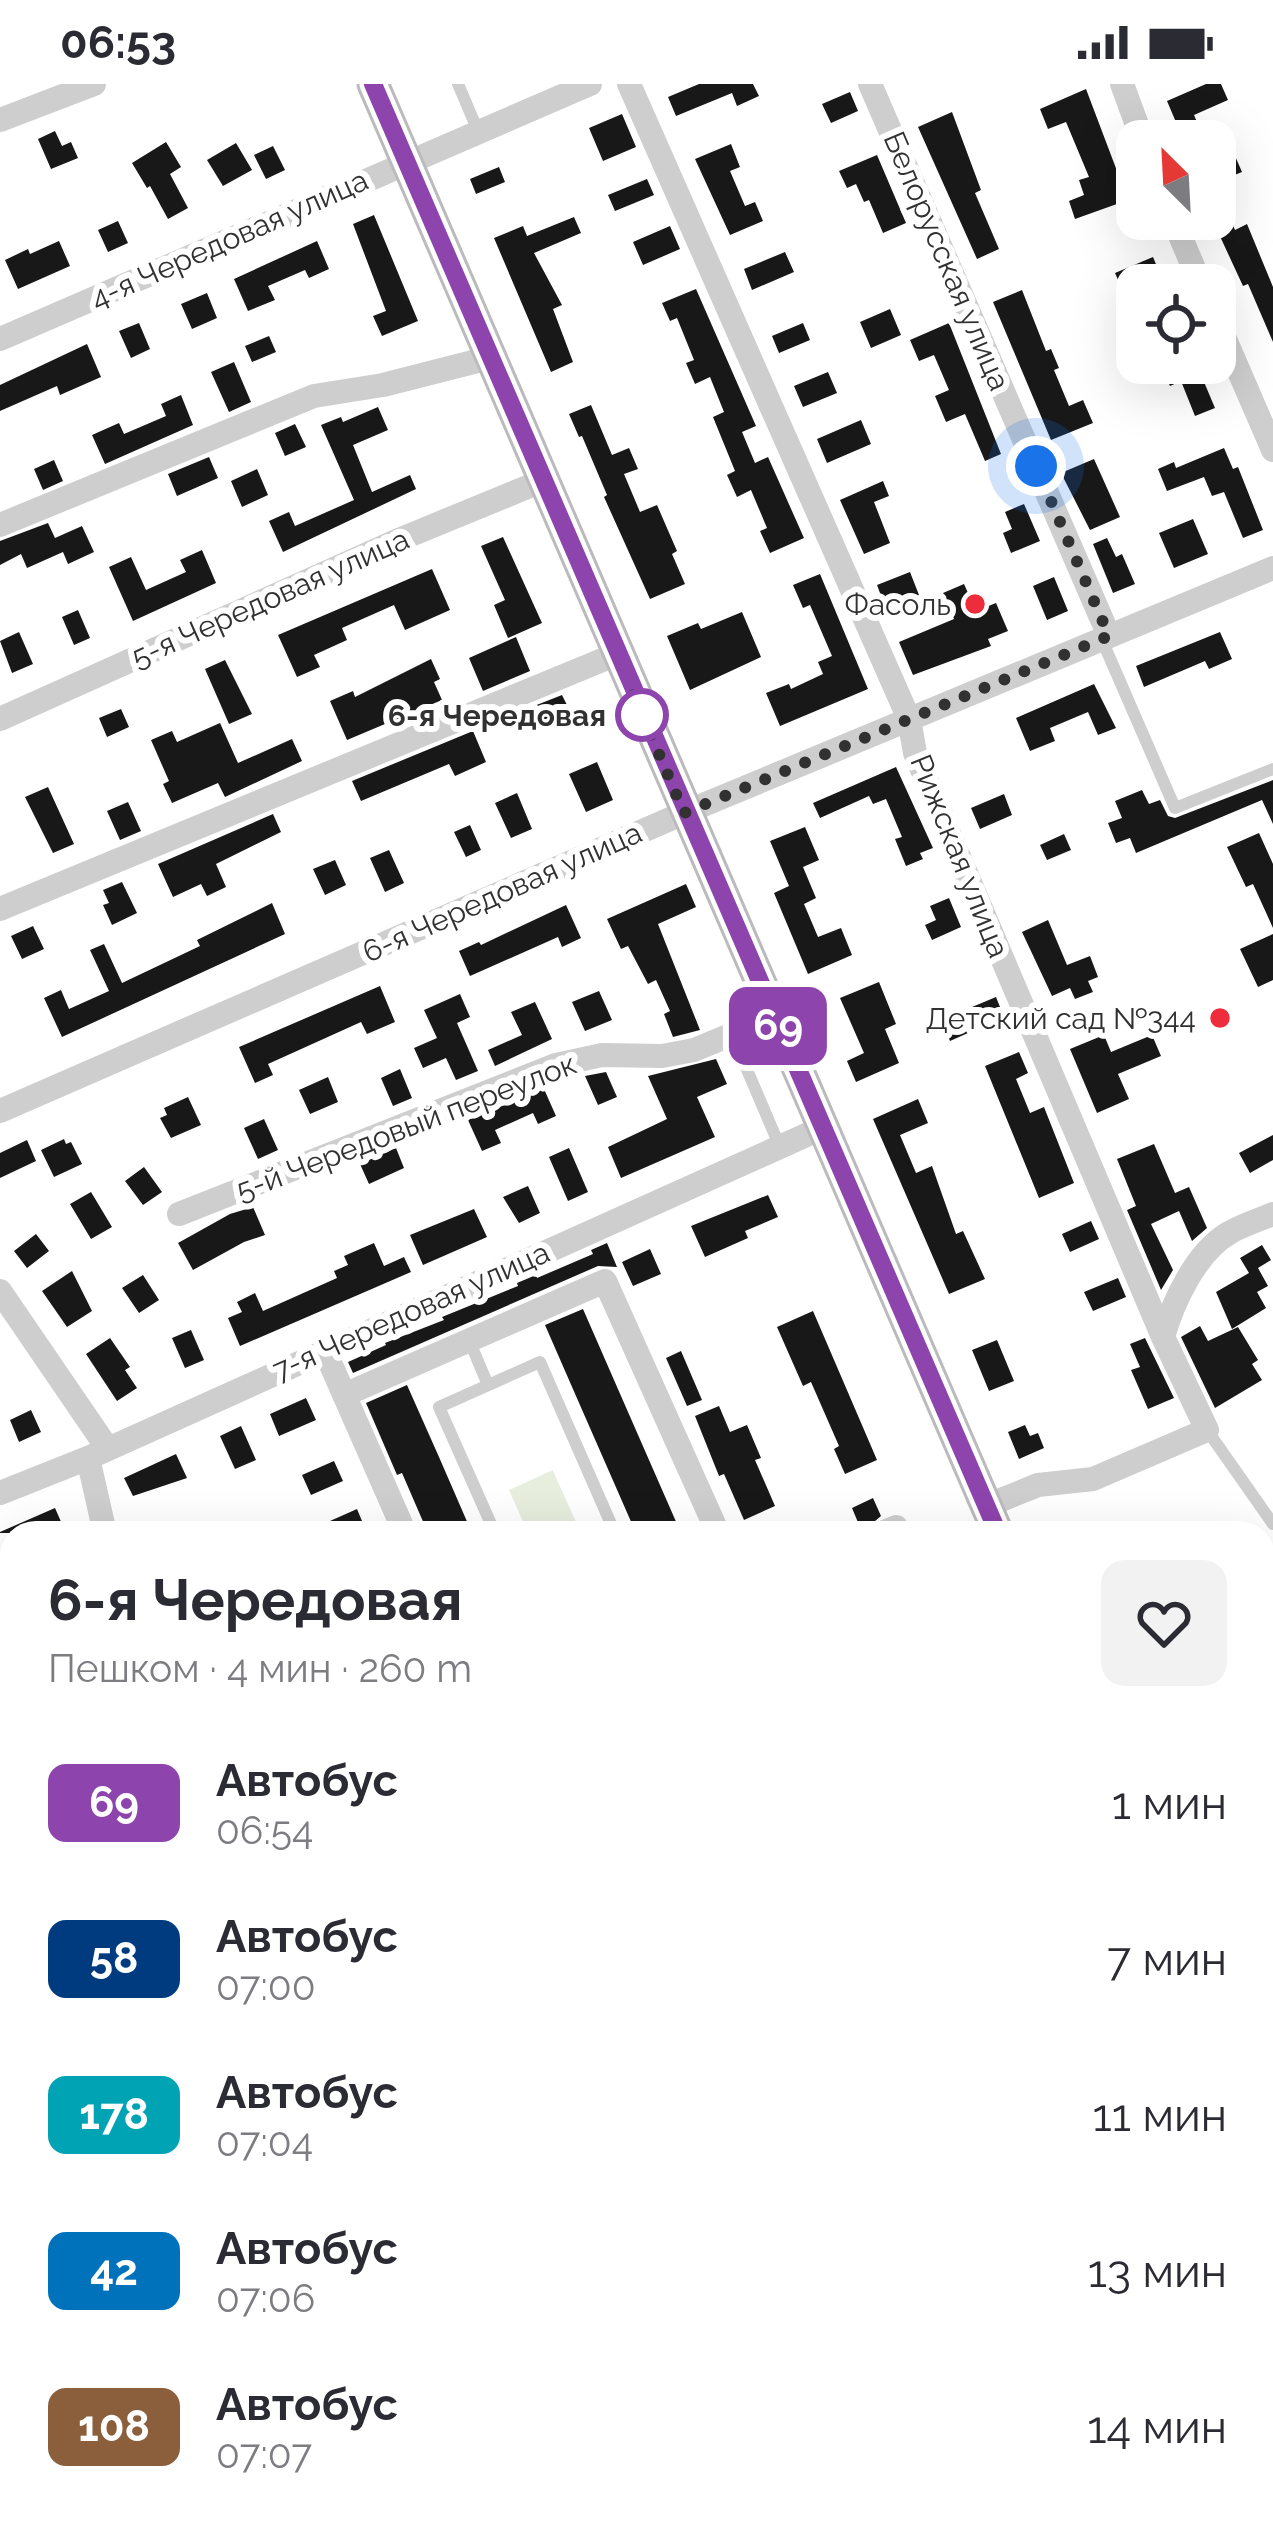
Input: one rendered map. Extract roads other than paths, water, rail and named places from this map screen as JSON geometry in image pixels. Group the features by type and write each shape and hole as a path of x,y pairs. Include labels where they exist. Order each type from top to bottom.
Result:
{"main road":[{"path":"373,84 992,1520"}],"street":[{"path":"0,120 94,84"},
{"name":"4-я Чередовая улица","path":"0,339 590,84"},
{"name":"Рижская улица","path":"629,84 909,719 915,753 1207,1430"},
{"name":"Белорусская улица","path":"870,84 1105,637"},
{"path":"1122,84 1136,120"},
{"path":"0,525 314,396 383,385 489,358"},
{"path":"1236,365 1273,450"},
{"name":"5-я Чередовая улица","path":"0,719 401,538 542,481"},
{"name":"6-я Чередовая улица","path":"0,1111 684,813 1273,568"},
{"path":"0,909 617,654"},
{"name":"5-й Чередовый переулок","path":"179,1214 556,1064 602,1055 662,1056 694,1049 774,1017"},
{"name":"7-я Чередовая улица","path":"0,1493 98,1454 822,1128"},
{"path":"1163,1337 1169,1316 1209,1249 1227,1234 1273,1214"},
{"path":"344,1395 605,1280 713,1521"},
{"path":"0,1291 98,1454 104,1521"},
{"path":"324,1349 401,1521"},
{"path":"992,1520 1038,1485 1093,1479 1207,1430"}],"lane":[{"path":"458,84 478,131"},
{"path":"1105,637 1175,808 1273,769"},
{"path":"742,1058 780,1147"},
{"path":"469,1340 488,1385"},
{"path":"490,1521 440,1407 540,1362 610,1521"},
{"path":"1207,1430 1271,1521"}],"place":[{"name":"Фасоль","path":"975,604"},
{"name":"6-я Чередовая","path":"642,715"},
{"name":"Детский сад №344","path":"1220,1018"}]}
